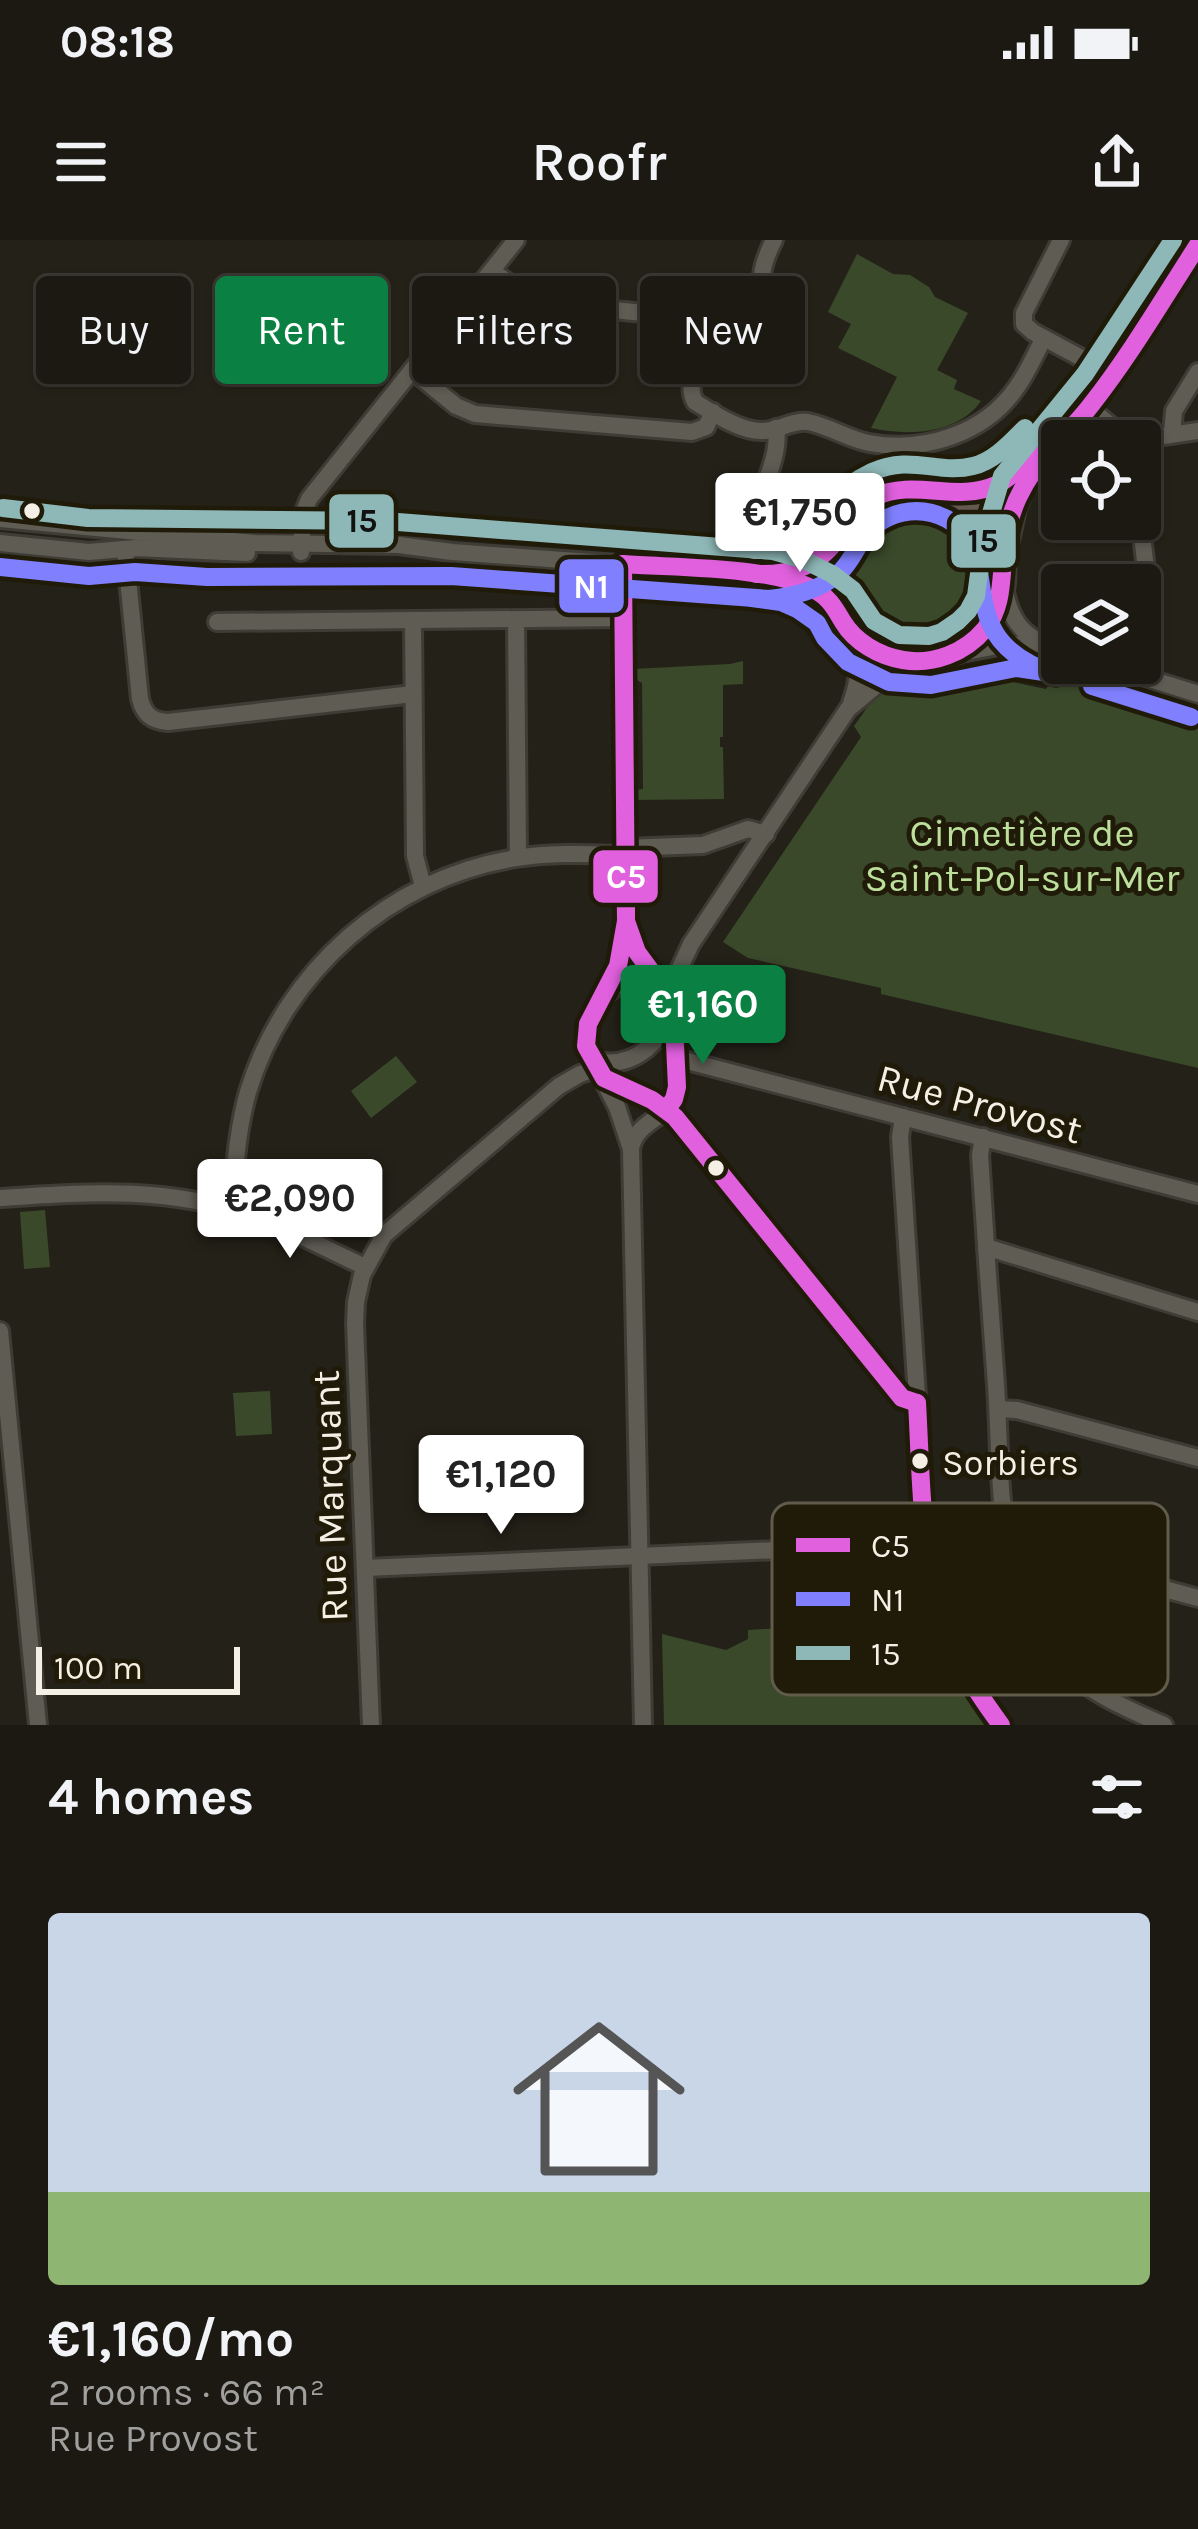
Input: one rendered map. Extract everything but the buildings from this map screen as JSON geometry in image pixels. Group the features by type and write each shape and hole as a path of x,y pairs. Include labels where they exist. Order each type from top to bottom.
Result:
{"main road":[{"path":"1108,372 1184,240"},
{"path":"1084,404 1000,482 972,491 910,487 878,495 851,515 834,543 829,579 835,606 853,634 887,657 908,661 941,658 964,648 985,628 998,607 1019,493 1108,372 1198,246"},
{"path":"944,491 982,516 998,541 1003,572"}],"street":[{"path":"487,276 516,240"},
{"path":"763,276 774,240"},
{"path":"1061,240 1023,316 1026,327 1108,372"},
{"path":"1184,240 1198,246"},
{"path":"491,271 535,302 640,313"},
{"path":"691,384 695,402 754,430 806,422 856,440 924,444 978,423 1004,402 1044,338"},
{"path":"301,549 303,510 309,499 412,370"},
{"path":"1172,434 1174,411 1198,372"},
{"path":"429,384 456,406 475,414 696,432 706,427 713,412"},
{"path":"1084,404 1103,420"},
{"path":"731,572 739,539 777,454 776,428"},
{"path":"1161,436 1198,431"},
{"path":"0,519 301,549"},
{"path":"0,543 89,553 125,549 452,552 770,575 806,566 834,543"},
{"path":"125,549 140,699 152,719 168,722 413,694"},
{"path":"622,564 626,921 618,966 590,1019 599,1060 631,1149 643,1725"},
{"path":"1003,572 1008,605 1017,624 1041,642"},
{"path":"770,575 809,588 835,606"},
{"path":"217,622 623,618"},
{"path":"516,619 518,857"},
{"path":"412,620 415,856 423,886"},
{"path":"848,709 859,670 853,634"},
{"path":"605,996 623,982 653,978 684,950 848,709 879,683 941,658 1009,644 1041,647"},
{"path":"1161,682 1198,694"},
{"path":"231,1210 236,1147 249,1091 271,1038 316,970 384,909 464,869 518,857 703,845 754,829 766,834"},
{"path":"626,921 637,952 673,1002 677,1087 667,1109 639,1129 631,1149"},
{"path":"637,952 655,959 684,950"},
{"path":"568,1079 580,1061 634,1058 650,1046 666,1026 684,950"},
{"name":"Rue Provost","path":"676,1058 1198,1193"},
{"path":"0,1198 98,1191 185,1199 259,1219 365,1267 388,1229 568,1079 599,1060"},
{"path":"599,1060 667,1109 902,1398 917,1403"},
{"path":"903,1117 899,1134 923,1503"},
{"path":"982,1137 1005,1503"},
{"path":"986,1247 1198,1312"},
{"name":"Rue Marquant","path":"365,1267 355,1311 371,1725"},
{"path":"0,1331 38,1725"},
{"path":"998,1409 1198,1457"},
{"path":"364,1568 772,1552"},
{"path":"1168,1589 1198,1598"},
{"path":"979,1695 1000,1725"},
{"path":"1101,1695 1164,1725"}],"green space":[{"path":"857,254 893,274 910,275 935,297 968,313 937,370 957,380 954,389 981,401 959,421 916,432 871,428 897,377 838,348 851,324 828,312"},
{"path":"917,498 946,504 971,520 987,545 993,574 987,603 971,628 946,644 917,650 888,644 863,628 847,603 841,574 847,545 863,520 888,504"},
{"path":"743,661 743,684 723,685 724,799 633,800 633,790 643,789 642,683 632,677 633,669"},
{"name":"Cimetière de Saint-Pol-sur-Mer","path":"955,670 1046,689 1049,684 1115,684 1198,710 1198,1068 881,994 881,988 748,958 723,942 861,737 854,726 879,695"},
{"path":"396,1056 417,1082 371,1118 351,1091"},
{"path":"45,1210 50,1267 24,1269 20,1212"},
{"path":"270,1391 272,1434 236,1436 233,1393"},
{"path":"772,1629 772,1695 964,1695 985,1725 664,1725 662,1634 726,1650 748,1639 748,1630"}],"transit line":[{"name":"15","path":"3,508 88,518 385,521 773,551 832,574 853,590 874,621 899,635 929,636 958,621 976,596 984,537 1002,476 1085,374 1173,240"},
{"name":"C5","path":"623,564 747,572 794,581 823,595 854,636 885,655 926,661 958,651 985,629 994,613 1009,524 1029,478 1106,386 1198,245"},
{"name":"15","path":"754,550 797,543 838,495 872,472 899,465 960,468 981,464 1025,428"},
{"name":"C5","path":"756,574 792,571 812,562 875,497 905,490 981,490 1008,478 1039,449"},
{"name":"N1","path":"0,567 89,576 135,572 207,577 451,576 769,599 822,585 842,570 881,521 902,513 925,512 947,519 965,534 975,552 988,618 1000,639 1021,658 1041,667"},
{"name":"C5","path":"623,564 626,921 618,966 588,1024 586,1046 604,1078 652,1100 675,1117 902,1398 917,1403"},
{"name":"N1","path":"752,598 797,609 817,623 848,662 889,682 931,685 1016,668 1041,672"},
{"name":"N1","path":"1092,686 1191,717"},
{"name":"C5","path":"626,906 637,952 673,1001 677,1087 667,1109"},
{"name":"C5","path":"917,1403 922,1503"},
{"name":"C5","path":"980,1695 1001,1725"}],"place":[{"name":"Sorbiers","path":"920,1461"}]}
